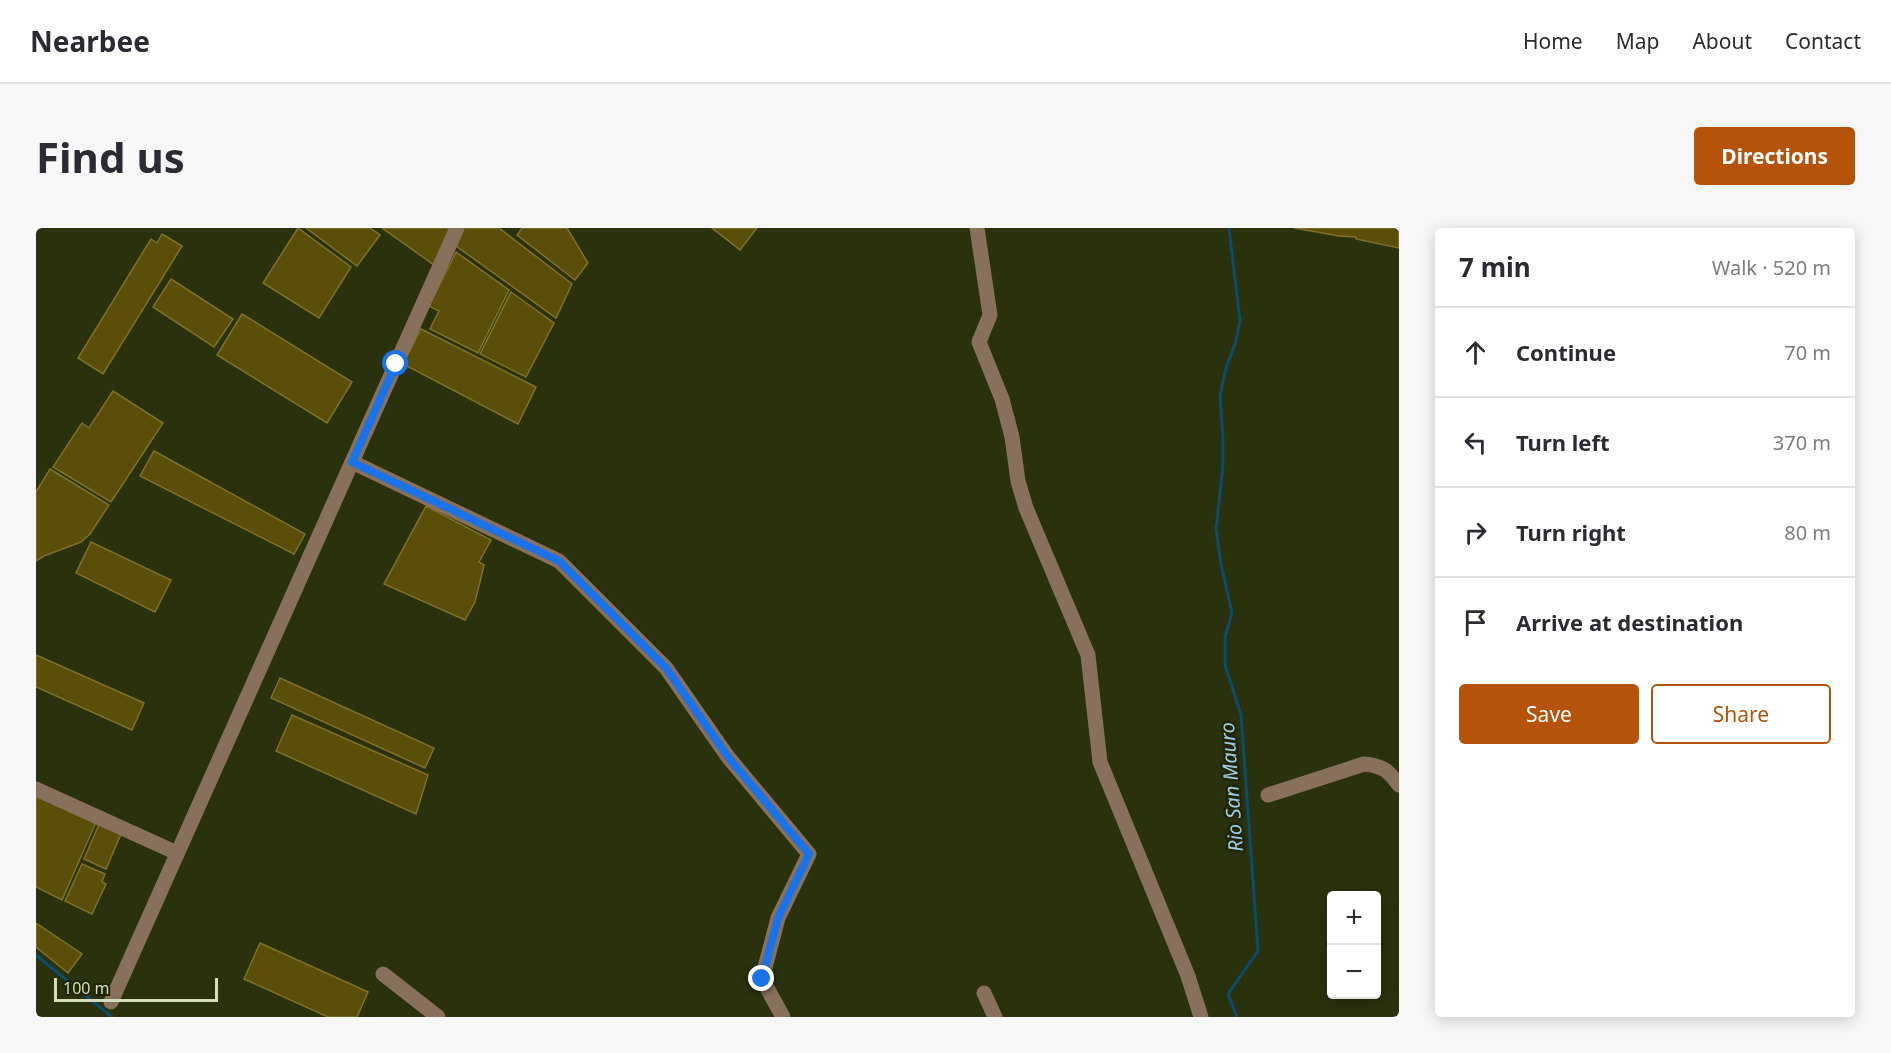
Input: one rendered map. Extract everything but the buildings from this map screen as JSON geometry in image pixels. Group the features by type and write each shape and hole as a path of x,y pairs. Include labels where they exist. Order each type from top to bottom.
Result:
{"street":[{"path":"111,1002 457,228"},
{"path":"977,228 990,315 979,342 1002,399 1012,437 1018,481 1026,508 1088,655 1100,762 1188,976 1202,1017"},
{"path":"352,462 559,561 666,668 728,757 809,854 778,918 762,979 783,1017"},
{"path":"1269,795 1364,764 1379,766 1388,772 1399,785"},
{"path":"36,789 177,854"},
{"path":"383,974 438,1017"},
{"path":"984,993 995,1017"}],"waterway":[{"name":"Rio San Mauro","path":"1229,228 1240,321 1220,395 1223,465 1216,529 1232,613 1225,637 1225,665 1241,715 1258,951 1228,994 1237,1017"},
{"path":"36,955 112,1017"}],"route":[{"path":"396,364 352,462 559,561 666,668 728,757 809,854 778,918 762,979"}]}
